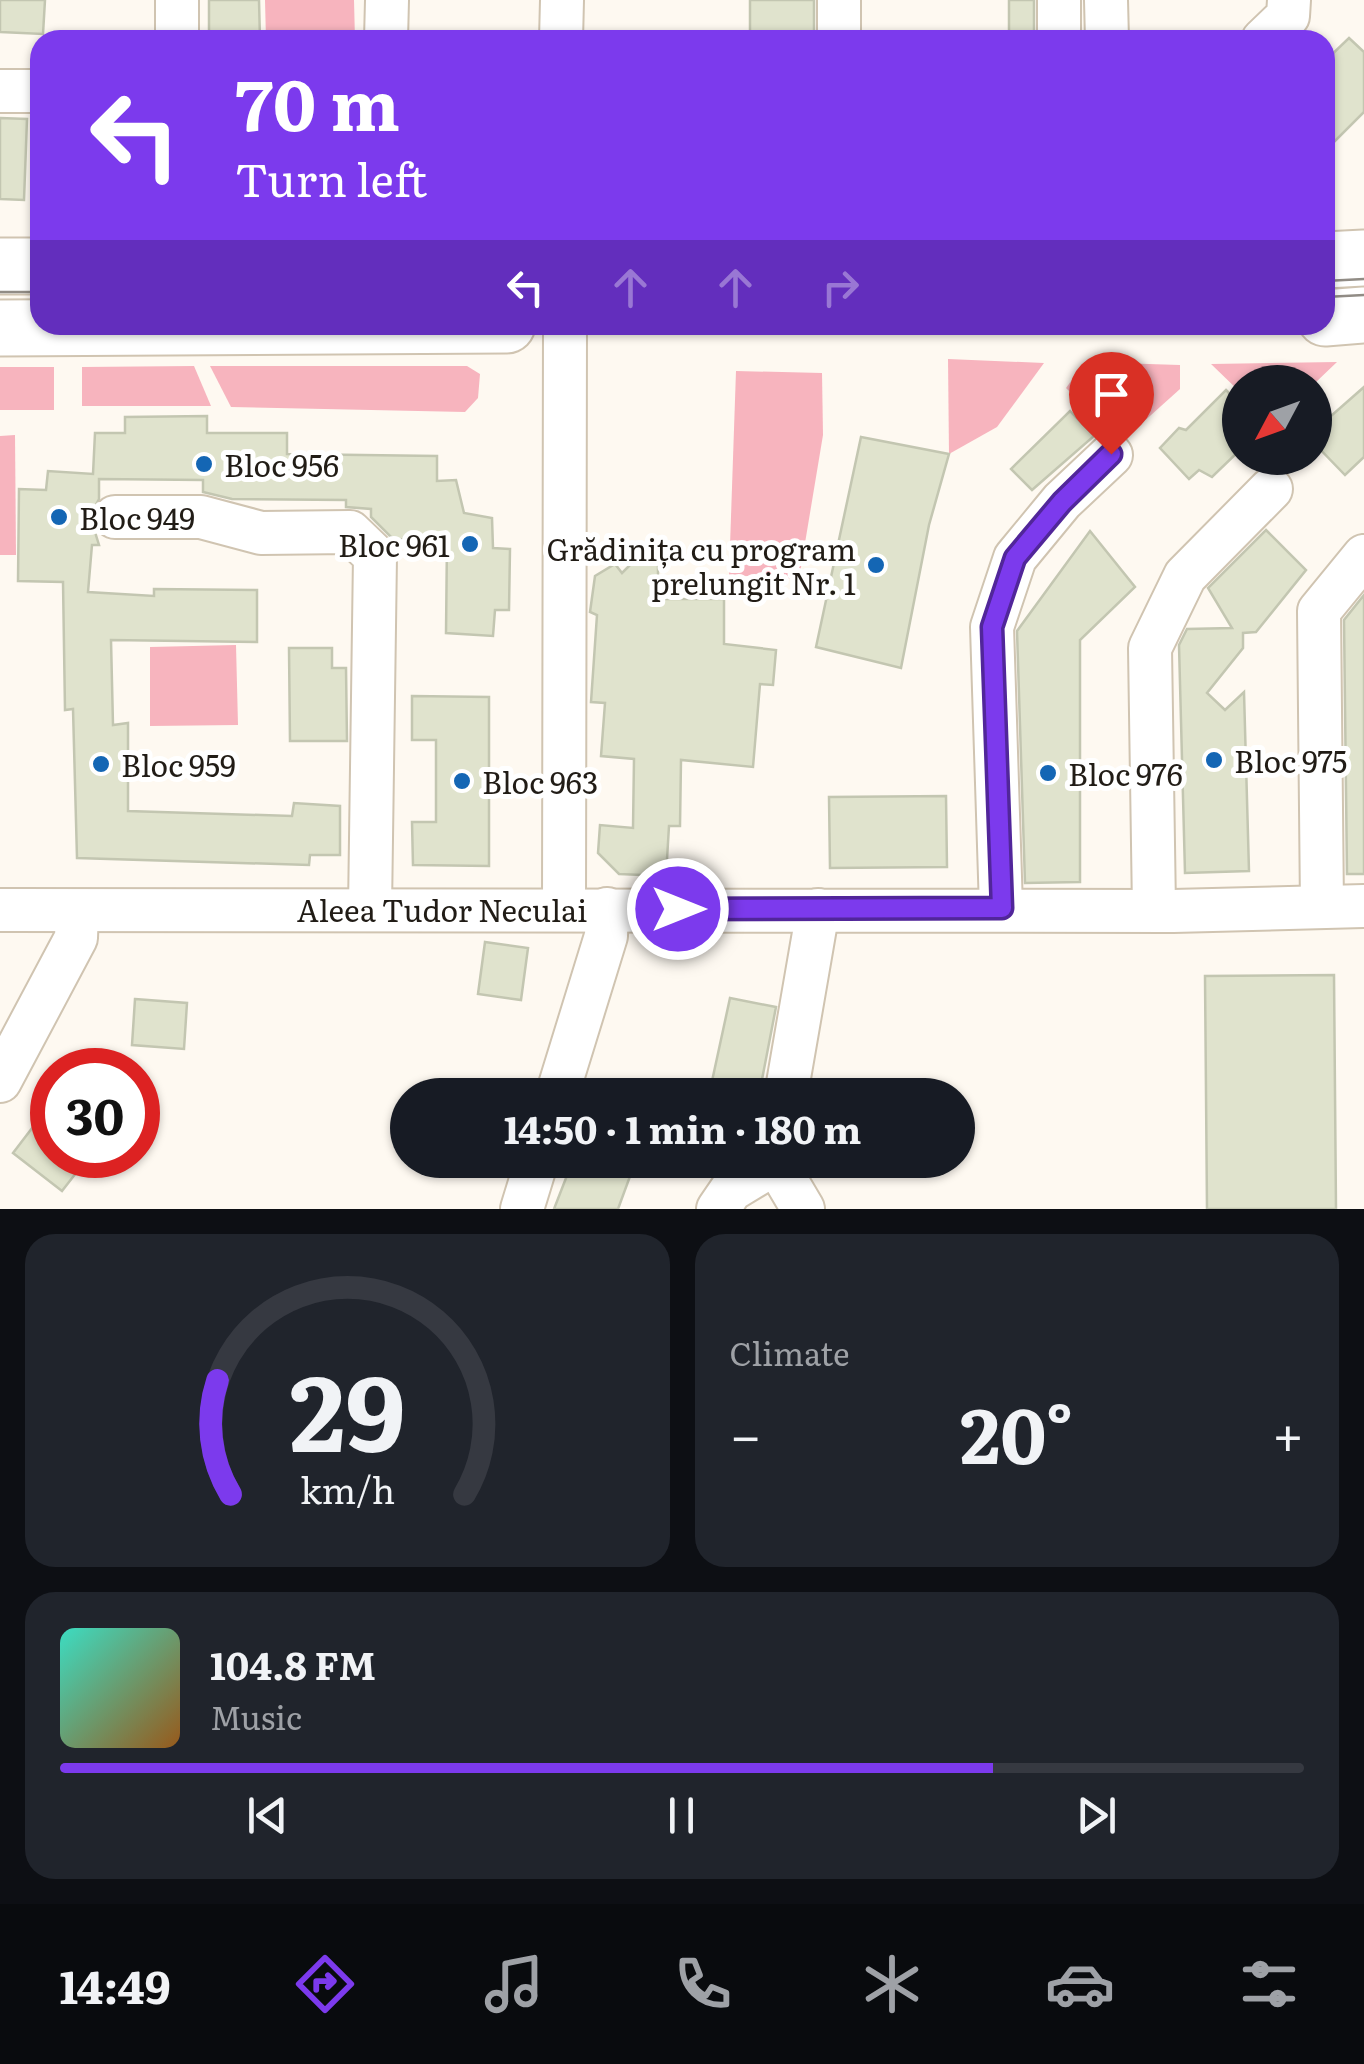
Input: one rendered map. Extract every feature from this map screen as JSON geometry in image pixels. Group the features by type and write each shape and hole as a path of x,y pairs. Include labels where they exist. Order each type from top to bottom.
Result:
{"main road":[{"path":"1335,259 1364,258"},
{"path":"0,266 30,266"},
{"path":"1335,317 1364,315"},
{"path":"0,328 30,328"}],"street":[{"path":"177,0 177,30"},
{"path":"386,30 387,0"},
{"path":"561,30 562,0"},
{"path":"839,0 839,30"},
{"path":"1059,0 1059,30"},
{"path":"1106,0 1107,30"},
{"path":"1273,30 1288,16 1289,0"},
{"path":"0,91 30,91"},
{"path":"564,908 565,335"},
{"path":"1002,908 992,627 1015,558 1062,502 1111,454"},
{"path":"1154,909 1150,648 1185,576 1271,489"},
{"path":"116,517 200,517 261,533 350,532 374,556 370,909"},
{"path":"1322,907 1319,611 1364,556"},
{"name":"Aleea Tudor Neculai","path":"0,910 1364,906"},
{"path":"562,1078 606,936 608,909"},
{"path":"789,1078 818,910"},
{"path":"0,1080 76,938 78,911"},
{"path":"522,1209 531,1178"},
{"path":"718,1209 730,1190 749,1178"},
{"path":"784,1178 803,1209"}],"shaded area":[{"path":"265,0 354,0 355,30 266,30"},
{"path":"948,359 1044,363 997,427 949,454"},
{"path":"1085,362 1180,365 1180,389 1121,442 1066,388"},
{"path":"1337,362 1332,367 1222,365 1222,375 1211,364"},
{"path":"194,366 211,406 82,406 82,367"},
{"path":"210,366 467,366 480,374 478,398 465,412 231,407"},
{"path":"0,367 54,367 54,410 0,410"},
{"path":"736,371 822,373 823,435 799,579 729,575"},
{"path":"15,435 16,555 0,555 0,436"},
{"path":"236,645 238,725 150,726 150,647"}],"building":[{"path":"0,0 45,0 43,30 0,32"},
{"path":"209,0 259,0 260,30 209,30"},
{"path":"750,0 814,0 814,30 750,30"},
{"path":"1009,0 1034,0 1034,30 1009,30"},
{"path":"1349,38 1364,52 1364,112 1335,141 1335,51"},
{"path":"0,118 27,119 24,200 0,199"},
{"path":"1364,387 1364,457 1345,475 1332,462 1332,415"},
{"path":"1222,394 1222,467 1212,477 1199,470 1189,479 1160,448 1179,428 1186,430"},
{"path":"1070,411 1094,436 1032,490 1011,469"},
{"path":"207,416 207,433 287,433 287,454 437,456 437,481 456,480 464,513 492,518 493,548 510,549 509,610 495,610 493,636 446,633 447,540 393,539 371,517 371,509 346,507 346,500 232,499 203,492 203,480 99,479 99,499 90,516 99,545 92,545 88,592 154,596 154,589 257,590 257,642 111,640 113,725 128,723 128,811 292,816 294,803 340,806 340,855 310,855 309,865 77,858 73,709 65,710 63,582 18,581 19,489 46,490 48,471 93,474 95,433 125,433 125,417"},
{"path":"861,437 949,454 929,525 901,668 816,647"},
{"name":"Bloc 975","path":"1266,530 1306,570 1256,632 1243,633 1243,648 1207,693 1225,710 1244,692 1249,871 1185,873 1179,645 1187,629 1232,628 1208,588"},
{"name":"Bloc 976","path":"1090,531 1135,587 1080,640 1080,882 1025,883 1017,631"},
{"path":"635,560 658,561 658,599 724,599 724,644 776,650 773,685 760,684 753,767 681,760 680,826 669,826 666,876 619,874 598,853 600,825 633,828 634,759 601,756 605,703 591,702 597,615 590,612 595,576 615,564 622,573"},
{"path":"1364,595 1364,874 1347,874 1344,620"},
{"path":"289,648 332,648 332,668 346,668 347,741 290,741"},
{"name":"Bloc 963","path":"412,696 489,697 489,866 413,865 412,822 436,822 436,740 412,740"},
{"path":"946,796 947,867 830,868 829,797"},
{"path":"485,942 528,948 521,1000 478,994"},
{"path":"1334,975 1336,1209 1207,1209 1205,976"},
{"path":"730,998 776,1007 762,1078 713,1078"},
{"path":"135,999 187,1003 184,1049 132,1045"},
{"path":"30,1131 30,1166 13,1153"},
{"path":"45,1178 72,1178 62,1191"},
{"path":"566,1178 629,1178 618,1209 554,1209"}],"tram line":[{"path":"1335,280 1364,279"},
{"path":"0,292 30,292"},
{"path":"1335,296 1364,295"}],"place":[{"name":"Bloc 956","path":"204,464"},
{"name":"Bloc 949","path":"59,517"},
{"name":"Bloc 961","path":"470,544"},
{"name":"Grădinița cu program prelungit Nr. 1","path":"876,565"},
{"name":"Bloc 975","path":"1214,760"},
{"name":"Bloc 959","path":"101,764"},
{"name":"Bloc 976","path":"1048,773"},
{"name":"Bloc 963","path":"462,781"}],"route":[{"path":"678,909 1002,908 992,627 1015,558 1062,502 1111,454"}]}
